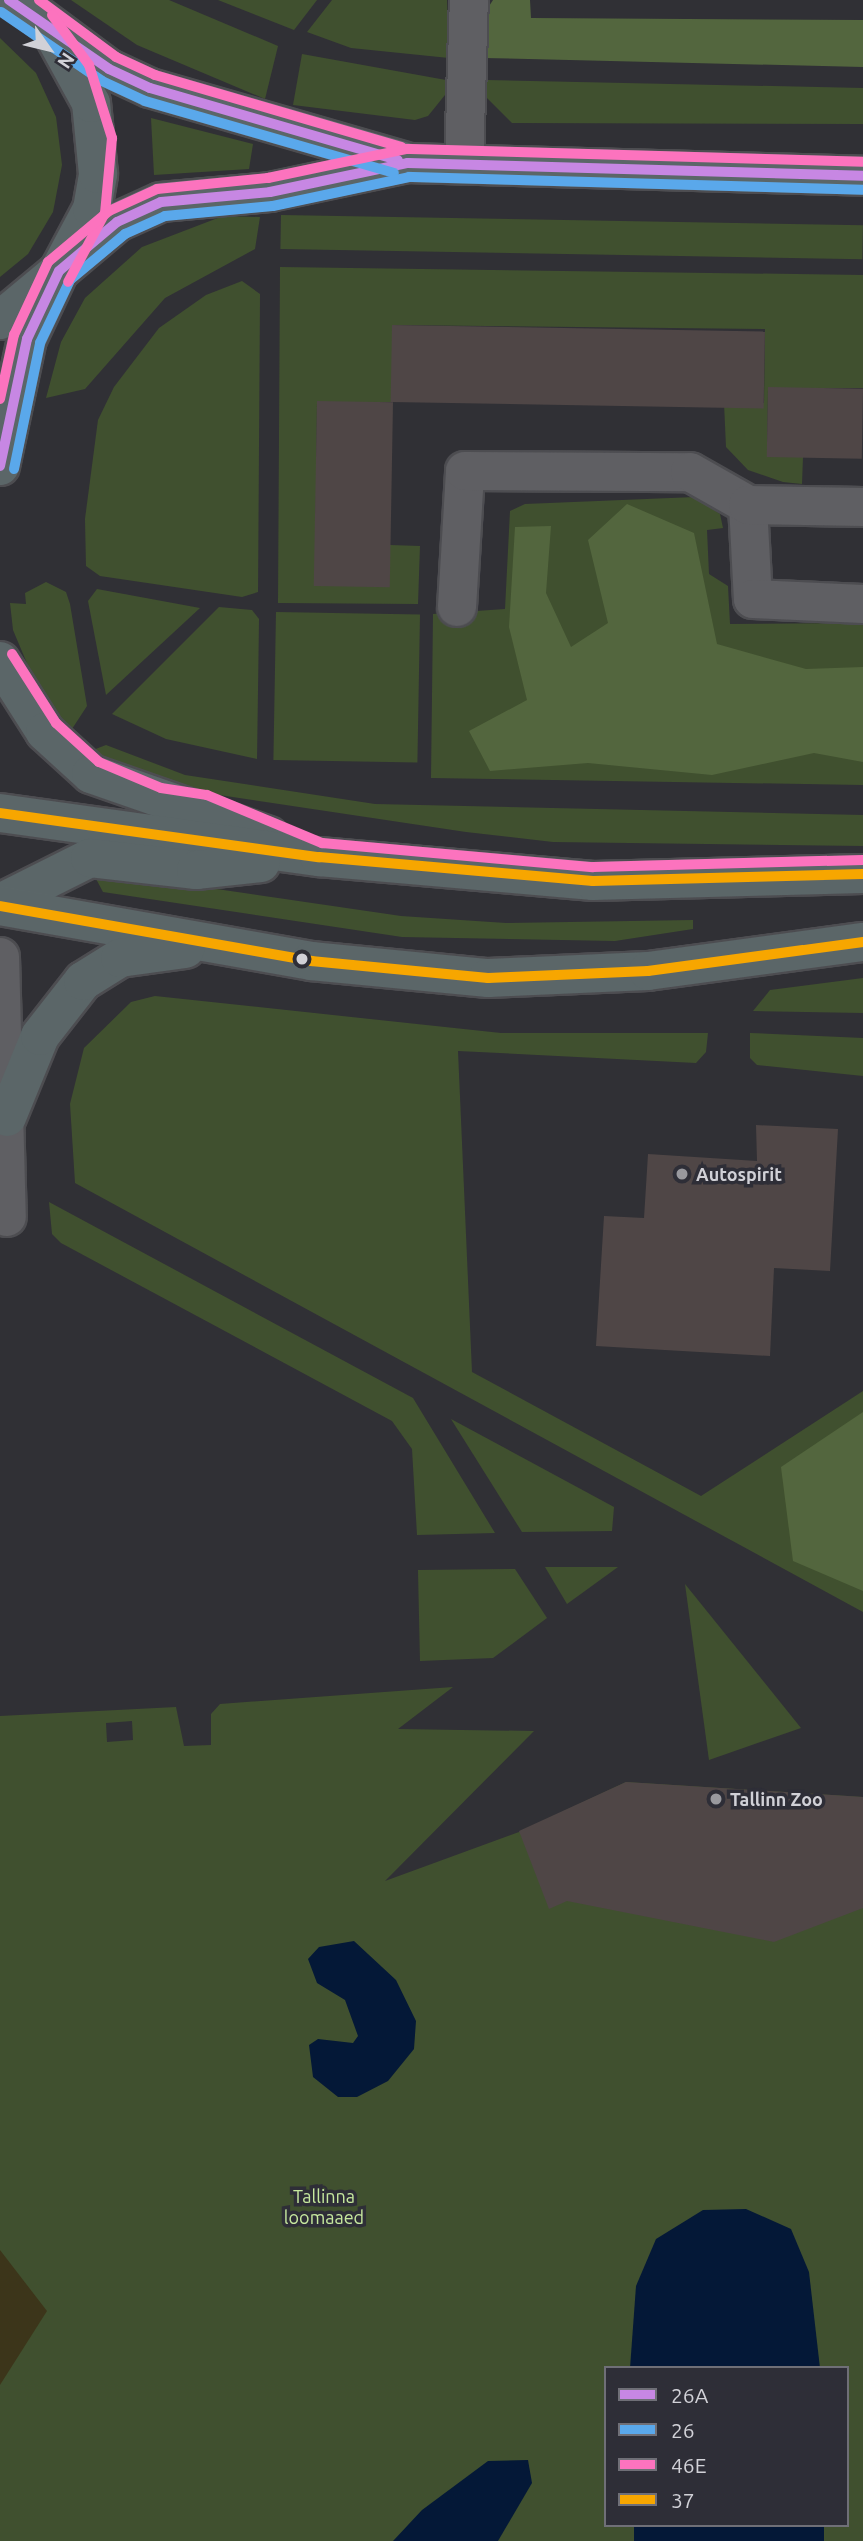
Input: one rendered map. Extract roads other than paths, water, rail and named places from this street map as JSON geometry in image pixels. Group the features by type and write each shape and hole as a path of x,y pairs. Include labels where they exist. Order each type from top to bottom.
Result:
{"main road":[{"path":"19,5 109,69 150,88 408,163"},
{"path":"0,466 27,339 92,209 98,138 77,71 19,5"},
{"path":"0,320 117,222 161,202 270,192 408,163 863,176"},
{"path":"0,661 45,733 91,774 157,802 203,808 319,857"},
{"path":"0,813 319,857 593,881 863,874"},
{"path":"0,904 90,858 196,870 319,857"},
{"path":"0,904 119,922 230,948 488,978 648,971 863,942"},
{"path":"7,1117 40,1037 83,981 144,950 230,948"}],"street":[{"path":"464,164 469,0"},
{"path":"457,607 465,471 691,472 748,505 863,507"},
{"path":"748,505 753,599 863,604"},
{"path":"0,957 7,1117 7,1217"}],"water":[{"path":"354,1941 396,1980 416,2021 414,2049 388,2081 357,2097 338,2097 313,2077 309,2045 318,2039 353,2043 358,2036 345,2000 317,1983 308,1959 319,1947"},
{"path":"746,2209 791,2229 809,2272 820,2366 630,2366 636,2286 656,2239 703,2210"},
{"path":"528,2460 532,2483 498,2541 393,2541 422,2510 488,2461"},
{"path":"634,2527 824,2527 824,2541 634,2541"}],"place":[{"name":"Autospirit","path":"682,1174"},
{"name":"Tallinn Zoo","path":"716,1799"}],"park label":[{"name":"Tallinna loomaaed","path":"324,2207"}]}
